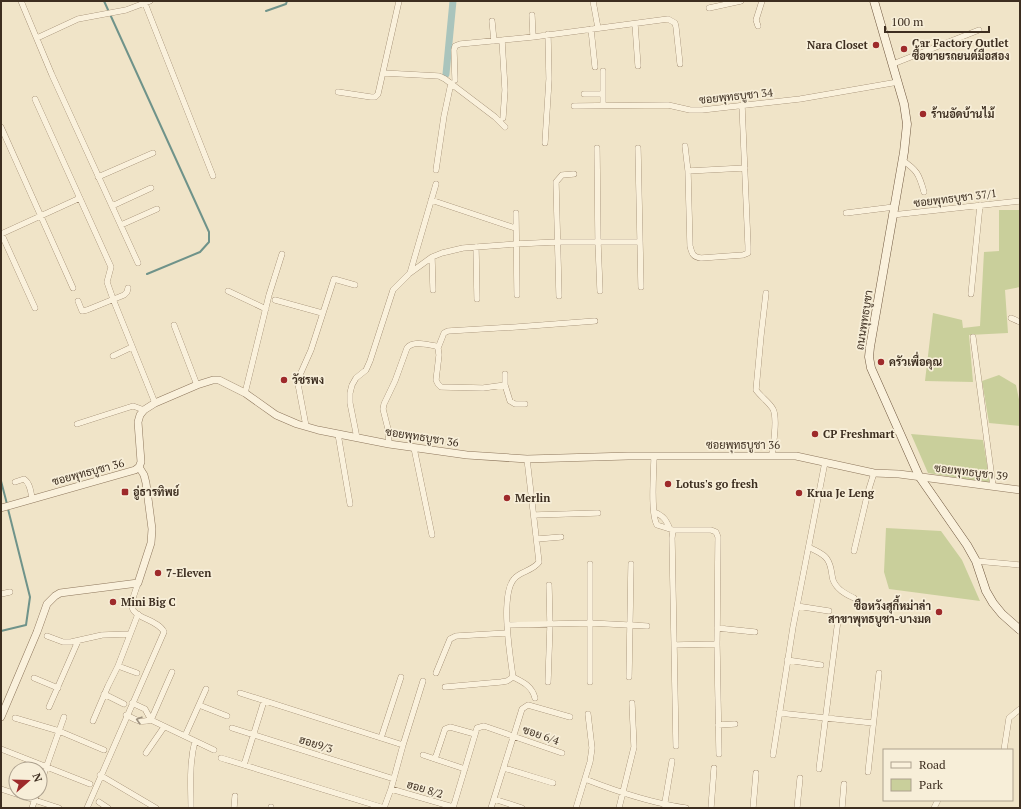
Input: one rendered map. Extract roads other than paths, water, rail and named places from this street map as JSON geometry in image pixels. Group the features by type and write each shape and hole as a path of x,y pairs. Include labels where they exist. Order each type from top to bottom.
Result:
{"main road":[{"name":"ถนนพุทธบูชา","path":"874,1 904,104 907,124 870,347 869,357 871,368 919,476 967,545 976,561 986,591 993,603 1002,614 1020,630"}],"street":[{"path":"21,1 52,75 138,263"},
{"path":"338,92 375,97 378,94 399,1"},
{"path":"593,1 598,28"},
{"path":"709,8 741,1"},
{"path":"758,26 756,20 762,1"},
{"path":"37,38 78,19 106,12 126,10 146,2 213,176"},
{"path":"532,16 533,37"},
{"path":"436,170 444,116 453,82 455,46 668,19 675,23 680,64"},
{"path":"492,21 494,41"},
{"path":"634,24 638,66"},
{"path":"591,29 595,67"},
{"path":"893,64 979,30"},
{"path":"545,143 549,79 548,34"},
{"path":"502,40 505,78 503,118"},
{"path":"603,71 603,105"},
{"path":"383,73 439,76 453,82 505,127"},
{"name":"ซอยพุทธบูชา 34","path":"574,106 668,105 690,110 800,99 898,82"},
{"path":"584,94 603,94"},
{"path":"35,99 111,267 107,282 155,403"},
{"path":"685,146 688,171 690,246 692,254 695,257 701,258 743,255 748,253 746,168 742,105"},
{"path":"1,127 72,288"},
{"path":"597,148 600,291"},
{"path":"638,148 641,287"},
{"path":"98,177 153,153"},
{"path":"902,160 917,171 924,192"},
{"path":"688,171 746,168"},
{"path":"559,296 556,182 562,175 574,174"},
{"path":"410,273 436,184"},
{"path":"112,206 150,188"},
{"path":"35,308 1,234 80,198"},
{"path":"431,200 516,228"},
{"name":"ซอยพุทธบูชา 37/1","path":"846,213 893,211 1020,201"},
{"path":"971,294 980,205"},
{"path":"121,225 157,209"},
{"path":"516,213 515,244 517,295"},
{"path":"357,438 350,403 352,385 356,378 366,370 370,361 393,290 410,273 432,257 463,248 515,244 557,242 640,242"},
{"path":"476,247 477,299"},
{"path":"245,393 266,309 282,254"},
{"path":"432,257 433,290"},
{"path":"306,426 298,384 299,377 311,350 334,279 356,285"},
{"path":"78,301 82,310 87,310 128,292 128,288"},
{"path":"228,291 266,309"},
{"path":"766,293 760,336 756,390 773,409 775,417 772,456"},
{"path":"275,300 322,313"},
{"path":"1011,318 1020,322"},
{"path":"505,385 483,388 441,387 436,380 439,355 438,348 444,333 448,331 595,320"},
{"path":"174,325 196,385"},
{"path":"973,337 993,486"},
{"path":"389,444 388,429 383,409 407,348 411,344 415,343 436,346 438,348"},
{"path":"113,356 132,347"},
{"path":"505,374 505,385 510,401 515,404 525,404"},
{"name":"ซอยพุทธบูชา 36","path":"2,508 32,498 128,473 139,467 141,455 138,422 140,415 144,410 155,403 196,385 213,380 219,380 245,393 276,415 292,422 338,434 414,448 482,457 527,459 654,456 796,456 874,473 919,476"},
{"path":"77,424 133,406 144,410"},
{"path":"338,434 350,504"},
{"path":"414,448 432,535"},
{"path":"654,456 654,518 657,525 672,529 711,530 716,532 718,537 717,644 719,754"},
{"path":"513,677 507,633 508,592 514,578 536,566 539,562 527,459"},
{"path":"773,754 787,660 825,462"},
{"path":"87,808 126,715 164,632 159,625 133,610 131,605 151,543 152,529 144,475 139,467"},
{"path":"854,550 874,473"},
{"name":"ซอยพุทธบูชา 39","path":"919,476 1020,490"},
{"path":"16,482 24,479 26,480 32,498"},
{"path":"654,512 662,515 672,529 676,746"},
{"path":"534,515 598,513"},
{"path":"536,539 562,537"},
{"path":"809,547 828,560 831,567 833,580 837,586 841,591 854,598"},
{"path":"976,561 1020,565"},
{"path":"590,564 590,682"},
{"path":"629,677 631,564"},
{"path":"1,717 51,599 60,594 138,583"},
{"path":"548,682 550,625 549,585"},
{"path":"1,594 10,592"},
{"path":"797,606 829,611"},
{"path":"93,721 118,666 138,614"},
{"path":"819,769 838,620"},
{"path":"507,625 590,624 647,626"},
{"path":"717,628 755,632"},
{"path":"436,673 450,639 456,636 507,633"},
{"path":"47,636 63,642 78,641 102,634 130,634"},
{"path":"49,707 78,641"},
{"path":"674,645 717,644"},
{"path":"787,660 821,665"},
{"path":"118,666 138,673"},
{"path":"151,720 172,672"},
{"path":"868,772 879,673"},
{"path":"381,738 401,677"},
{"path":"445,688 501,682 507,681 513,677"},
{"path":"513,677 527,684 531,688 535,698"},
{"path":"34,678 58,688"},
{"path":"221,758 384,808 423,681"},
{"path":"185,736 206,689"},
{"path":"240,693 403,745"},
{"path":"104,694 124,704"},
{"path":"244,765 264,701"},
{"path":"132,703 145,709 151,720 214,750"},
{"path":"619,808 634,747 632,703"},
{"path":"199,705 226,716"},
{"path":"491,808 522,709 525,706 536,707 570,717"},
{"path":"1004,749 1008,718 1020,709"},
{"path":"779,713 873,723"},
{"path":"576,808 590,762 592,748 588,714"},
{"path":"126,715 138,721 144,722 151,720"},
{"path":"48,761 64,717"},
{"path":"15,718 59,732 104,750"},
{"path":"718,725 735,724"},
{"name":"ซอย 6/4","path":"475,734 477,728 484,726 562,753"},
{"path":"146,754 164,727"},
{"path":"435,759 445,728 450,727 475,734 453,808"},
{"name":"ฮอย9/3","path":"232,728 394,779"},
{"path":"191,808 190,774 195,741"},
{"path":"1,750 32,761"},
{"path":"423,755 465,769"},
{"path":"664,806 672,761"},
{"path":"48,767 90,784"},
{"path":"504,768 553,783"},
{"path":"711,808 714,768"},
{"path":"753,808 756,773"},
{"path":"100,775 146,805 156,808"},
{"path":"797,808 800,778"},
{"path":"585,779 623,794 664,806 686,808"},
{"path":"842,808 844,784"},
{"name":"ฮอย 8/2","path":"391,788 453,808"},
{"path":"234,808 235,796"},
{"path":"494,799 522,808"},
{"path":"38,801 59,808"},
{"path":"99,802 108,808"}],"waterway":[{"path":"104,1 209,232 209,242 200,252 147,274"},
{"path":"266,11 286,4 287,1"},
{"path":"446,74 453,1"},
{"path":"1,481 7,504"},
{"path":"1,631 26,625 30,597 8,509"}],"place":[{"name":"Nara Closet","path":"876,45"},
{"name":"Car Factory Outlet ซื้อขายรถยนต์มือสอง","path":"904,49"},
{"name":"ร้านอัดบ้านไม้","path":"923,114"},
{"name":"ครัวเพื่อคุณ","path":"881,362"},
{"name":"วัชรพง","path":"284,380"},
{"name":"CP Freshmart","path":"815,434"},
{"name":"Lotus's go fresh","path":"668,484"},
{"name":"อู่ธารทิพย์","path":"125,492"},
{"name":"Krua Je Leng","path":"799,493"},
{"name":"Merlin","path":"507,498"},
{"name":"7-Eleven","path":"158,573"},
{"name":"Mini Big C","path":"113,602"},
{"name":"ซือหวังสุกี้หม่าล่า สาขาพุทธบูชา-บางมด","path":"939,612"}]}
